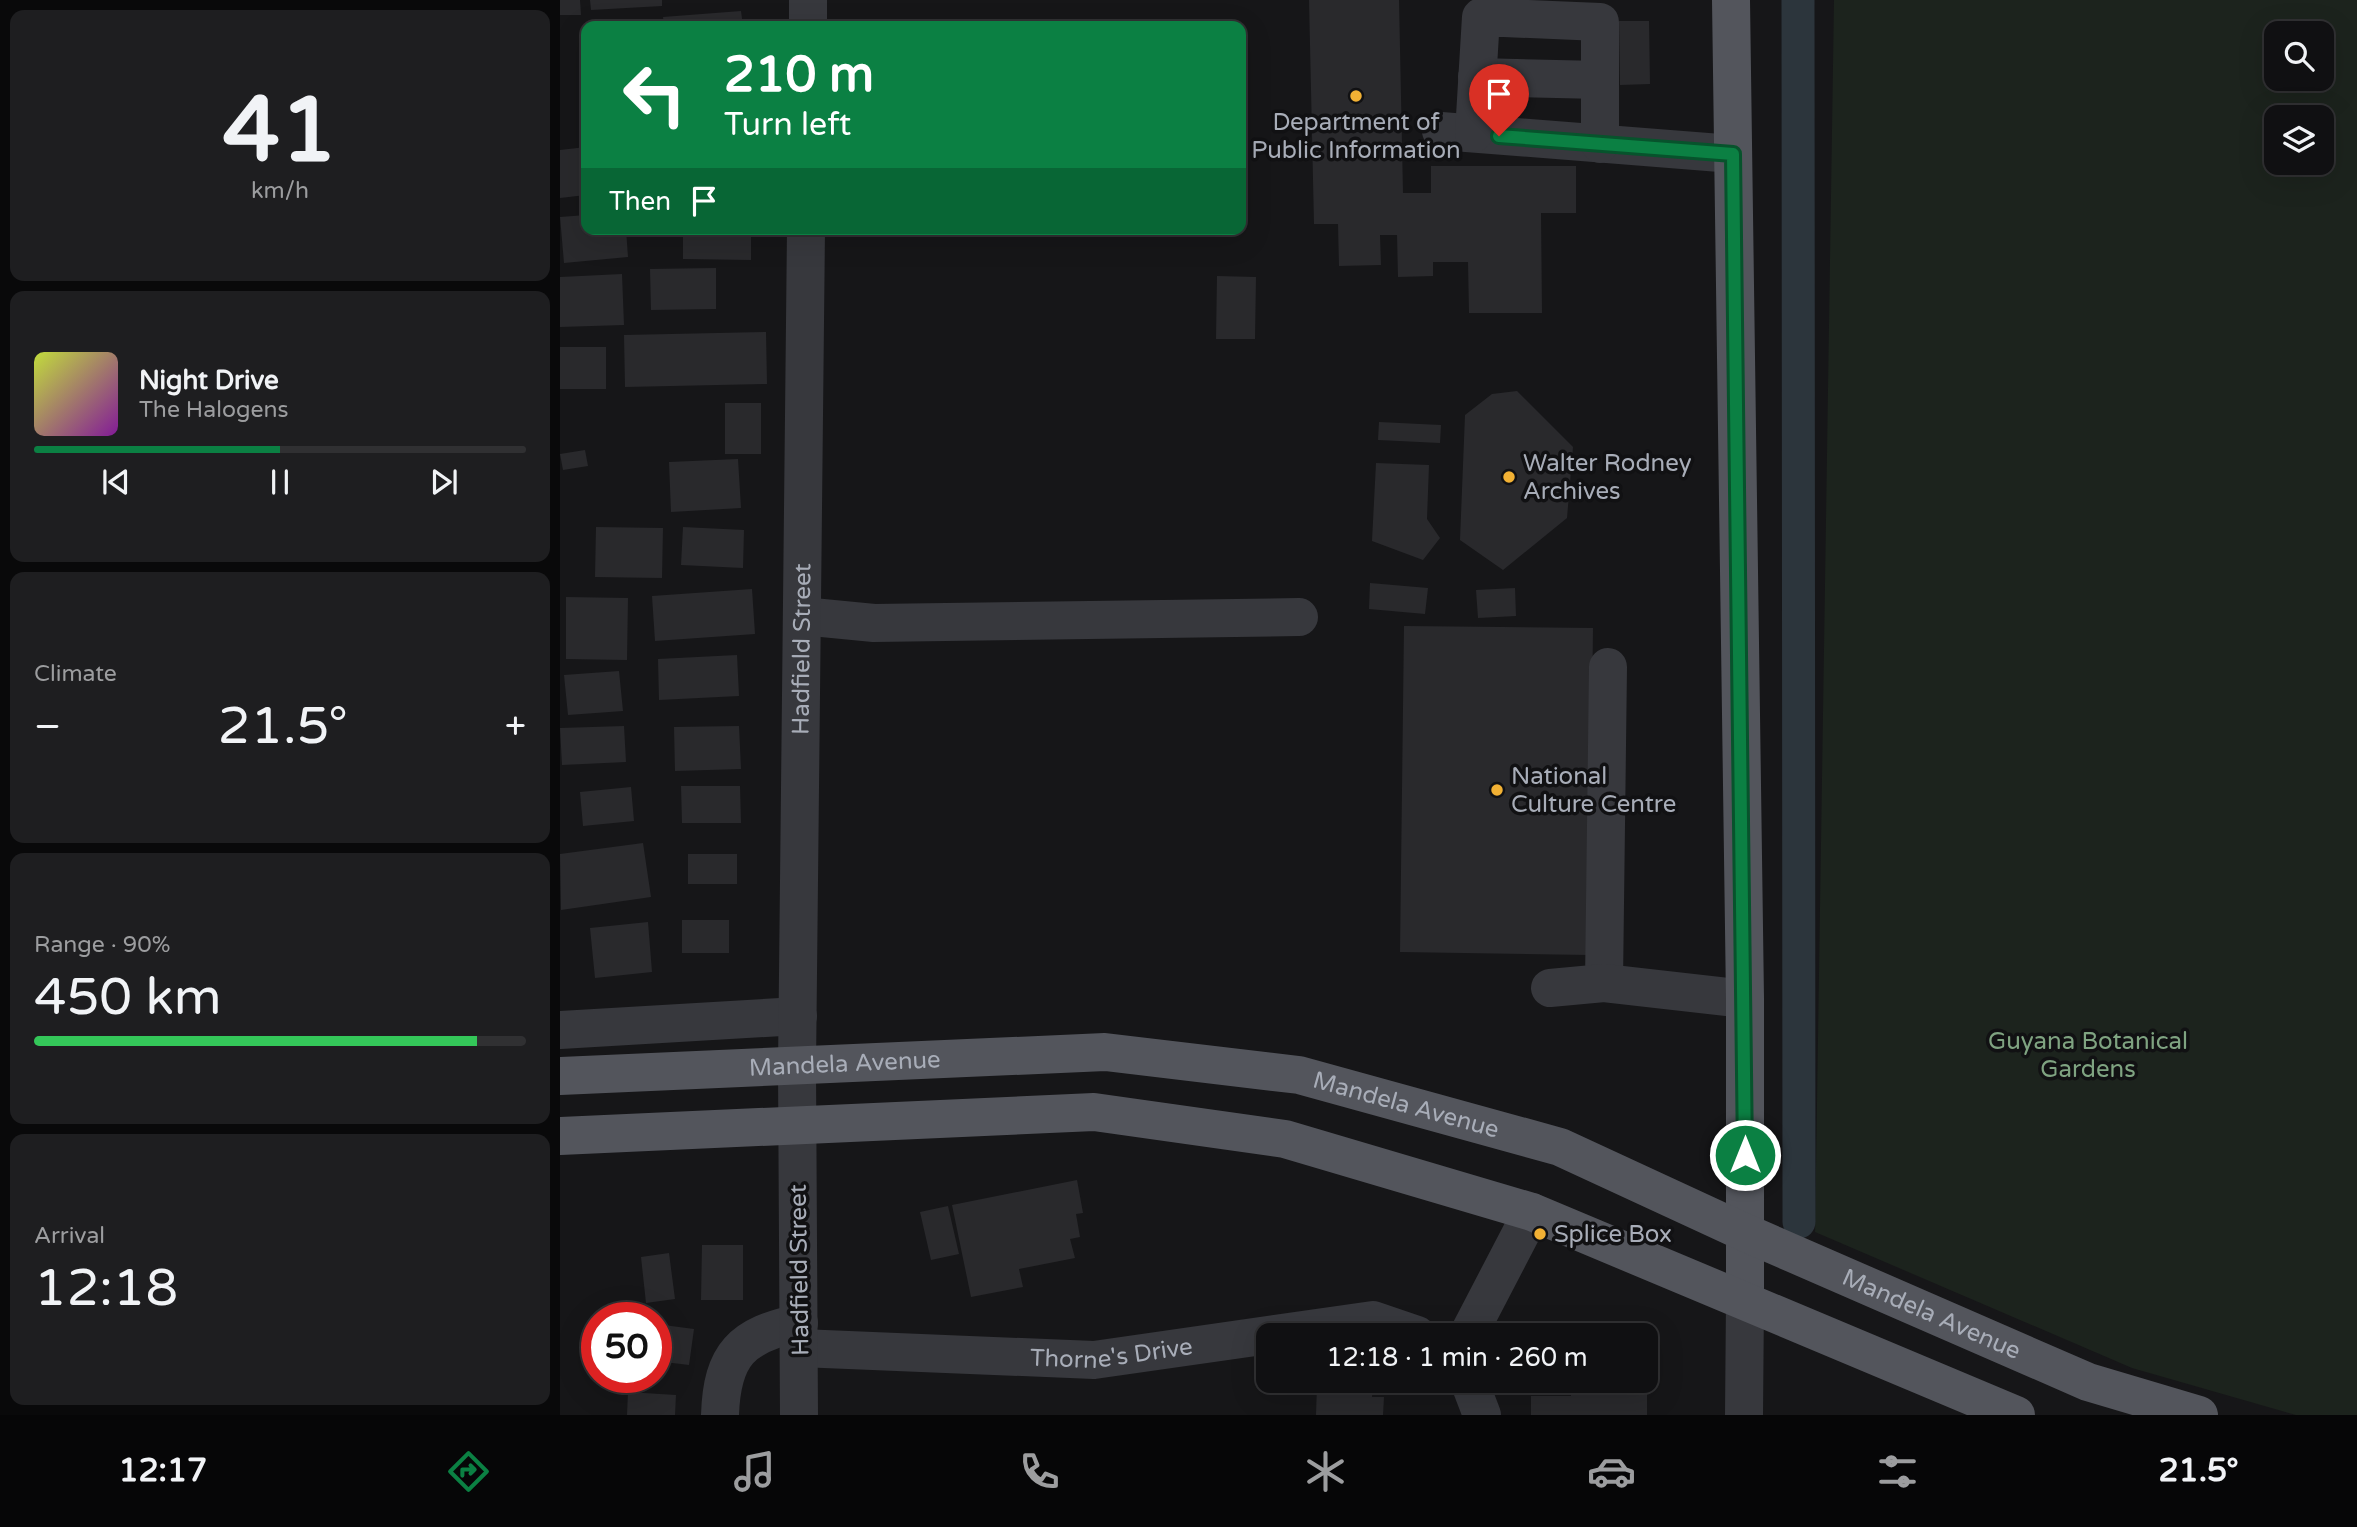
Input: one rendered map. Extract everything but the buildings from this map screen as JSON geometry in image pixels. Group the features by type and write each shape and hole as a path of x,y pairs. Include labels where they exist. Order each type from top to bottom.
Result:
{"main road":[{"path":"1731,0 1745,999 1745,1300"},
{"name":"Mandela Avenue","path":"560,1076 1105,1052 1299,1075 1560,1147 1746,1233 2088,1382 2199,1415"},
{"path":"560,1136 1094,1112 1285,1139 1532,1212 2016,1415"}],"street":[{"path":"808,0 808,21"},
{"path":"1600,144 1601,22 1481,17 1477,77 1457,132 1600,144 1733,154"},
{"path":"1477,77 1600,80"},
{"name":"Hadfield Street","path":"799,1415 796,1067 806,235"},
{"path":"802,616 874,622 1299,617"},
{"path":"1604,983 1608,667"},
{"path":"1550,988 1604,983 1745,999"},
{"path":"560,1030 798,1016"},
{"path":"1474,1323 1532,1212"},
{"path":"1744,1415 1745,1300"},
{"name":"Thorne's Drive","path":"1352,1323 1373,1320 1382,1323"},
{"name":"Thorne's Drive","path":"720,1415 721,1396 730,1365 744,1343 765,1330 800,1336 1094,1360 1256,1337"},
{"path":"1474,1393 1482,1415"}],"green space":[{"name":"Guyana Botanical Gardens","path":"1834,0 2357,0 2357,1415 2296,1415 2132,1368 1815,1232"}],"waterway":[{"path":"1798,0 1799,1222"}],"place":[{"name":"Department of Public Information","path":"1356,96"},
{"name":"Walter Rodney Archives","path":"1509,477"},
{"name":"National Culture Centre","path":"1497,790"},
{"name":"Splice Box","path":"1540,1234"}],"route":[{"path":"1499,136 1733,154 1745,1155"}]}
